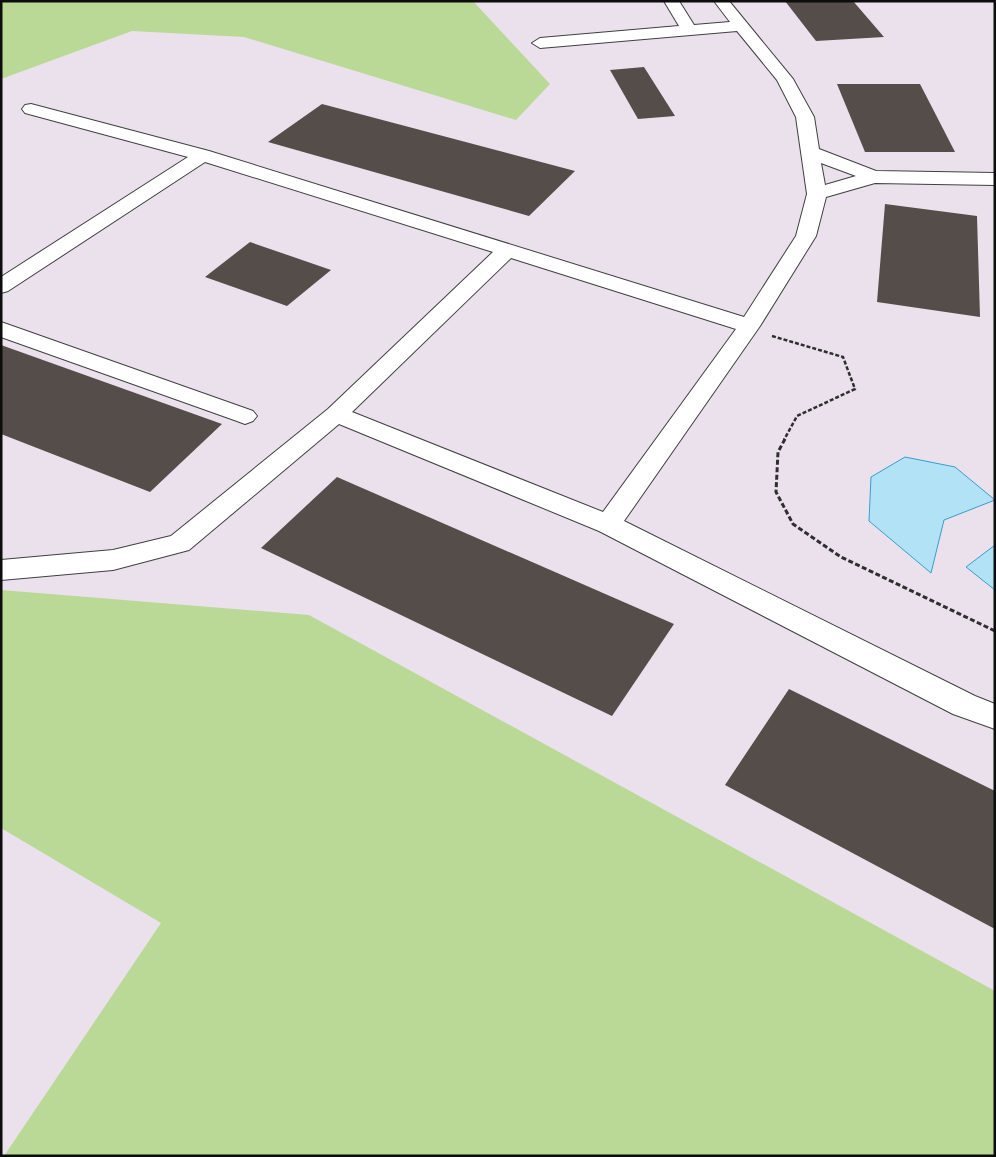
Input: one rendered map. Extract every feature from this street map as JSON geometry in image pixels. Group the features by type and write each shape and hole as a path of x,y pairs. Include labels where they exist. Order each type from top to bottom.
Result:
{"street":[{"path":"671,1 689,30"},
{"path":"608,524 750,326 806,236 817,194 805,117 786,78 739,26 721,1"},
{"path":"540,43 739,26"},
{"path":"31,110 202,156 750,326"},
{"path":"812,153 874,177"},
{"path":"1,287 202,156"},
{"path":"817,194 874,177 995,179"},
{"path":"1,570 113,560 180,543 336,414 507,250"},
{"path":"1,329 245,416"},
{"path":"336,414 608,524 964,705 995,717"}],"path":[{"path":"770,335 843,357 855,389 797,416 778,452 776,492 793,524 841,557 995,631"}],"shaded area":[{"path":"1,1 995,1 995,1156 1,1156"}],"green space":[{"path":"2,1 473,1 550,84 516,120 244,37 132,31 1,79"},
{"path":"1,590 309,615 995,991 995,1156 4,1156 161,923 1,828"}],"water":[{"path":"905,457 955,467 995,500 944,520 931,573 869,521 871,477"},
{"path":"995,545 995,590 966,567"}],"building":[{"path":"785,1 853,1 884,37 816,41"},
{"path":"644,67 675,116 638,119 610,70"},
{"path":"837,84 920,84 955,152 865,152"},
{"path":"322,104 575,171 529,216 268,142"},
{"path":"885,204 977,216 980,317 877,302"},
{"path":"250,242 331,270 287,306 205,277"},
{"path":"1,345 222,424 150,492 1,434"},
{"path":"337,477 674,624 612,716 261,548"},
{"path":"789,689 995,791 995,929 725,785"}]}
